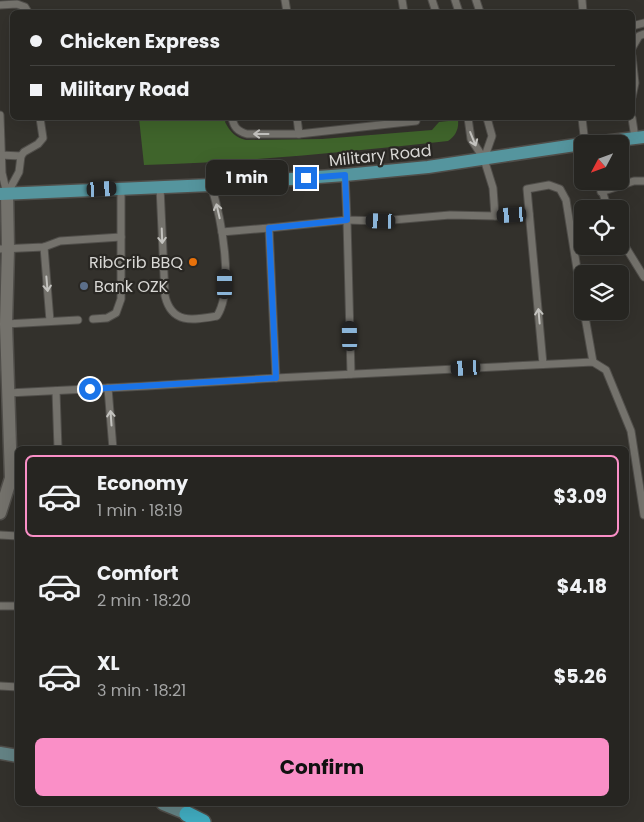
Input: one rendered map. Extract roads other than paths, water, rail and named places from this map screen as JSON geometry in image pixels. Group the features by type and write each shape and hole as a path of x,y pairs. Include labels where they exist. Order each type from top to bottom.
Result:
{"highway":[{"path":"187,814 205,822"}],"main road":[{"name":"Military Road","path":"4,194 211,185 345,175 484,159 574,146"},
{"path":"0,754 15,756"},
{"path":"168,806 187,814"}],"street":[{"path":"0,513 11,478 4,330 4,194"}],"lane":[{"path":"0,5 17,4 25,7 27,10"},
{"path":"635,43 639,36 644,34"},
{"path":"0,115 4,194"},
{"path":"4,194 19,172 21,156 24,152 38,144 42,138 40,120"},
{"path":"232,120 233,125 239,131 247,134 299,134 416,120"},
{"path":"297,120 299,134"},
{"path":"468,120 472,139 484,159 492,188 495,216"},
{"path":"484,159 492,136 488,120"},
{"path":"582,120 585,135"},
{"path":"633,120 639,138"},
{"path":"1,155 21,156"},
{"path":"345,175 351,374"},
{"path":"604,200 601,192 634,181 644,181"},
{"path":"160,187 167,305 180,318 198,318 217,316 222,310 225,298 224,246 219,211 211,185"},
{"path":"543,364 527,189 549,185 560,188 566,200 576,265"},
{"path":"93,320 107,318 116,313 121,299 121,188"},
{"path":"222,232 347,220 381,221 450,215 495,216 529,214"},
{"path":"269,228 276,378"},
{"path":"4,249 44,246 60,241 121,237"},
{"path":"44,246 50,321"},
{"path":"629,252 643,275"},
{"path":"4,330 50,321 78,320"},
{"path":"586,320 593,362"},
{"path":"8,393 593,362 606,370 631,432 644,515"},
{"path":"108,388 113,446"},
{"path":"56,390 58,446"},
{"path":"0,535 15,536"},
{"path":"0,606 15,606"},
{"path":"0,686 15,687"}],"place":[{"name":"RibCrib BBQ","path":"193,262"},
{"name":"Bank OZK","path":"84,286"}]}
